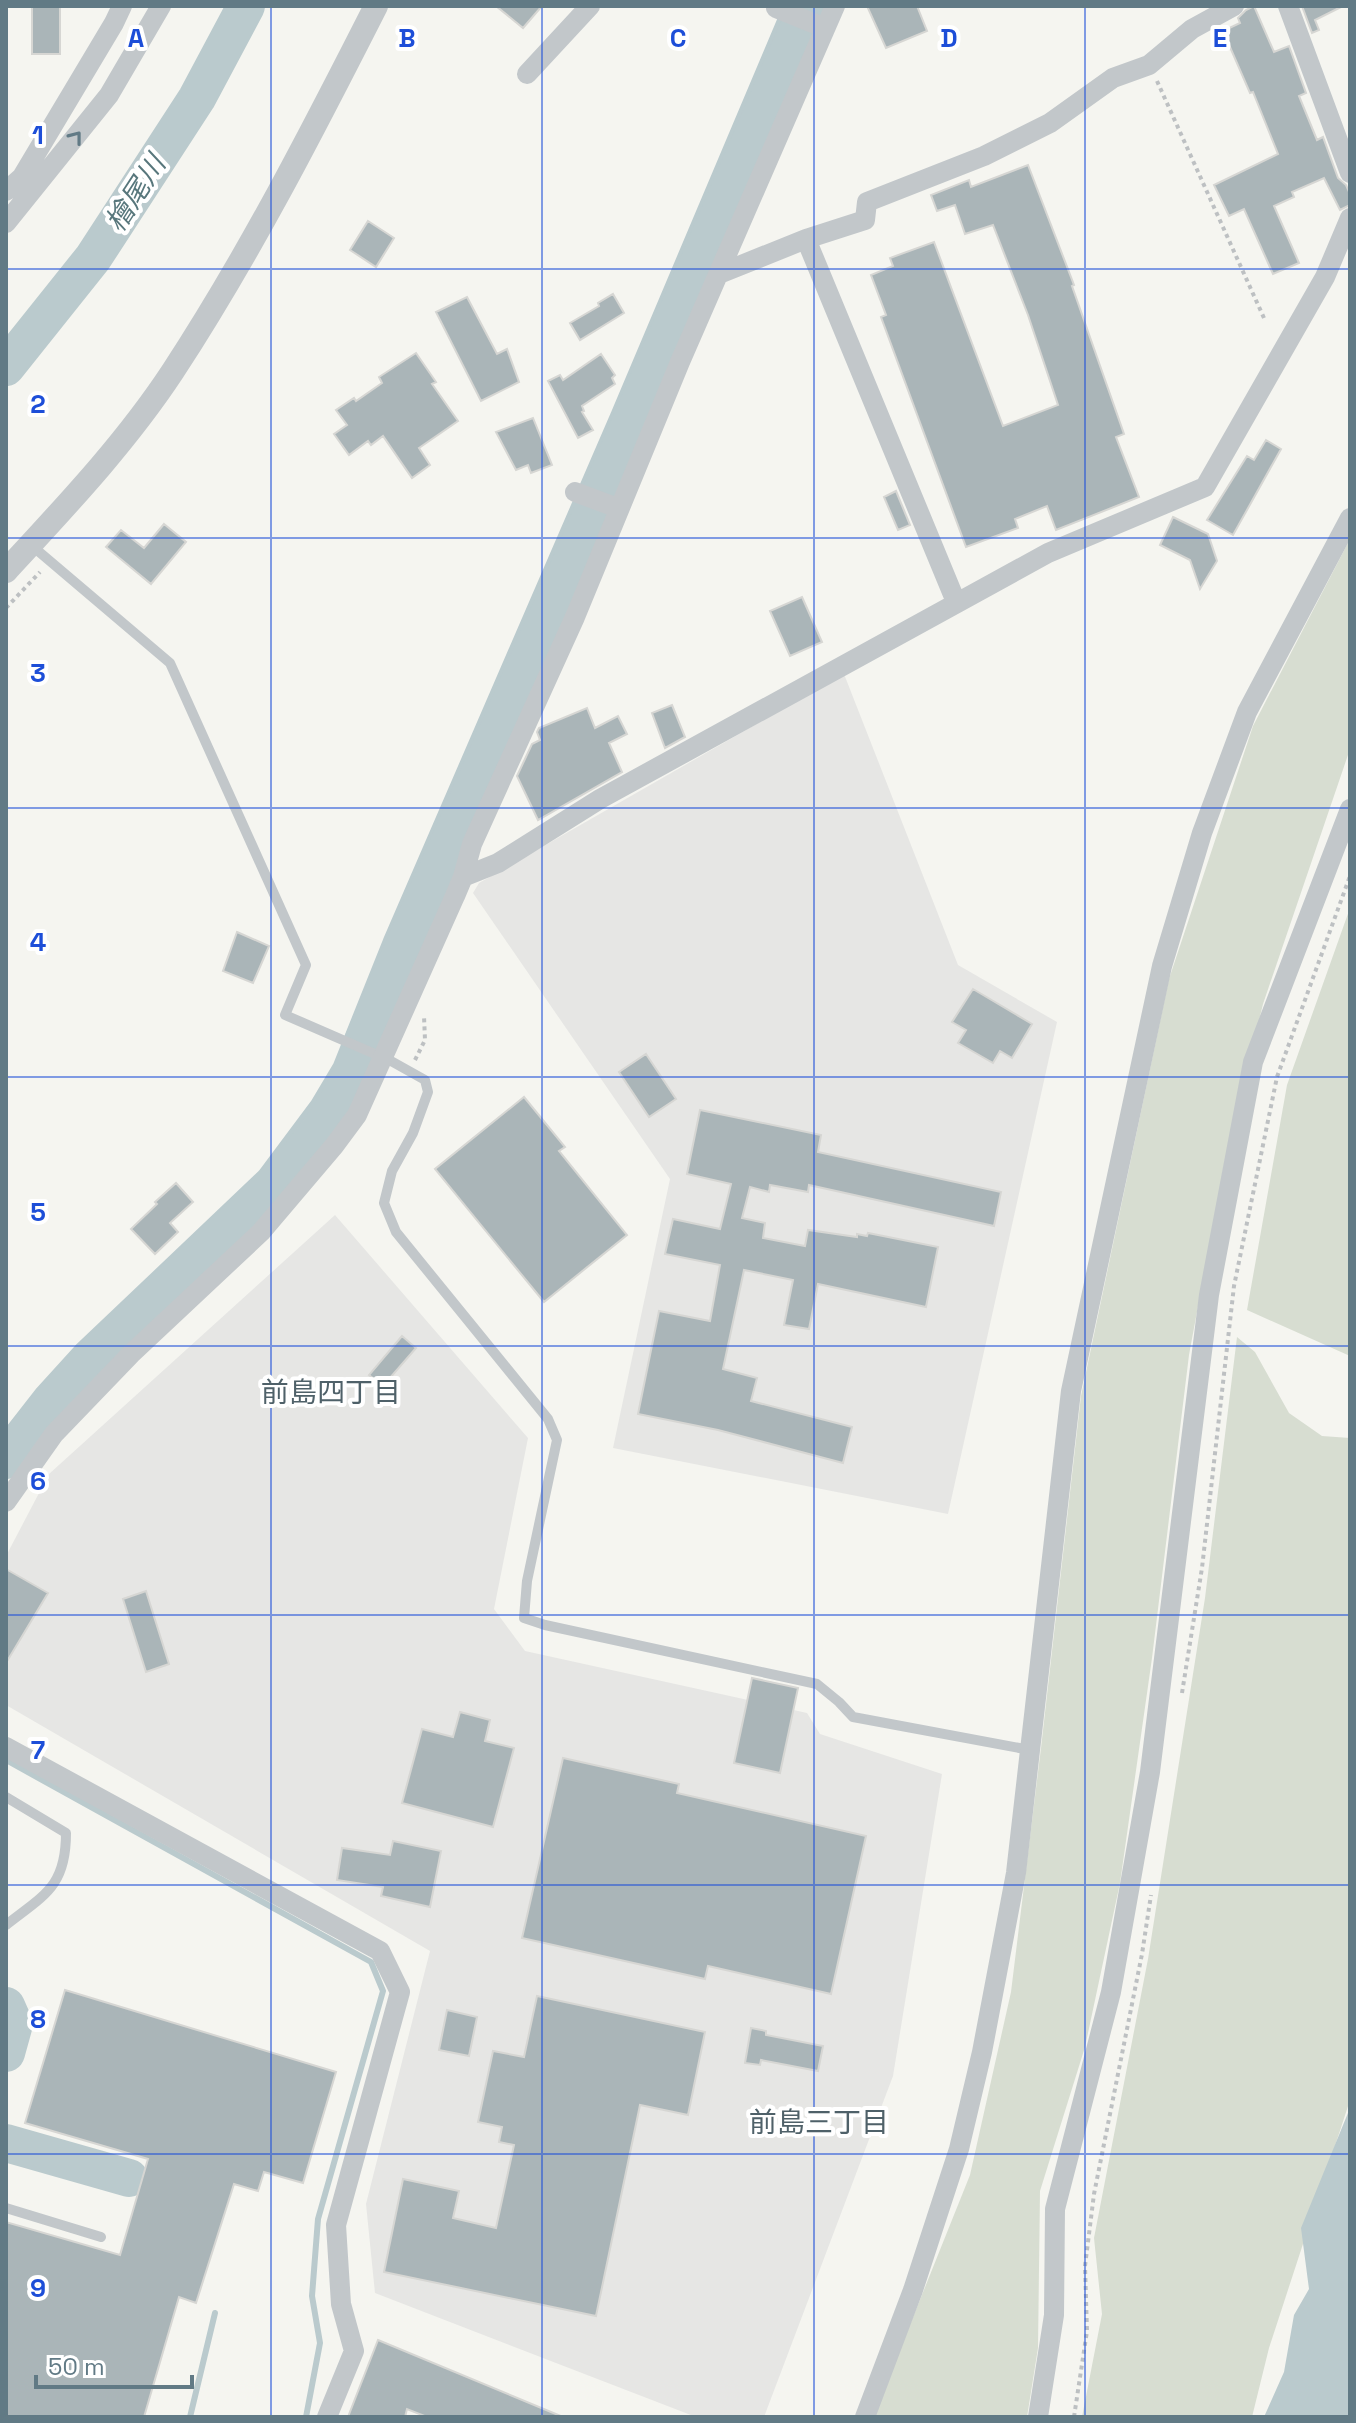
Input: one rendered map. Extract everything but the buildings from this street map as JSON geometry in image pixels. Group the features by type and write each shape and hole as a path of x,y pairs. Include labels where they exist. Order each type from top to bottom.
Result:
{"street":[{"path":"6,191 22,177 122,6"},
{"path":"6,223 109,95 161,6"},
{"path":"6,571 107,459 172,373 248,250 376,6"},
{"path":"527,74 590,6"},
{"path":"6,1502 54,1434 131,1354 261,1232 357,1115 463,877 472,844 575,617 618,508 835,6"},
{"path":"719,274 806,239 865,220 867,202 984,156 1050,123 1113,78 1149,65 1192,29 1234,6"},
{"path":"1288,6 1350,173"},
{"path":"776,8 825,28"},
{"path":"463,877 498,863 600,799 1048,553 1205,487 1325,277 1350,218"},
{"path":"806,239 956,602"},
{"path":"575,492 618,508"},
{"path":"865,2417 913,2290 959,2149 982,2052 1016,1873 1071,1391 1162,966 1202,833 1247,712 1350,518"},
{"path":"1038,2417 1054,2315 1055,2209 1111,1992 1150,1772 1209,1295 1253,1062 1350,809"},
{"path":"6,1747 380,1951 400,1992 336,2225 341,2304 354,2351 327,2417"}],"lane":[{"path":"31,544 170,663 306,965 285,1015 391,1061 425,1080 428,1092 413,1133 392,1171 384,1203 396,1232 548,1419 557,1440 527,1581 524,1618 817,1684 853,1717 1030,1750"},
{"path":"6,1797 66,1833 66,1857 53,1887 6,1925"},
{"path":"6,2208 101,2237"}],"path":[{"path":"1149,65 1264,318"},
{"path":"6,608 50,561"},
{"path":"1180,1707 1202,1568 1234,1286 1277,1077 1350,876"},
{"path":"1074,2417 1087,2331 1085,2266 1094,2194 1142,1954 1151,1892"}],"shaded area":[{"path":"1350,539 1350,749 1263,1004 1225,1160 1189,1355 1152,1658 1120,1883 1085,2047 1040,2191 1038,2348 1027,2417 873,2417 970,2175 1011,1992 1081,1396 1169,979 1253,726"},
{"path":"844,674 958,965 1057,1022 948,1514 613,1448 670,1179 473,893 479,883"},
{"path":"1350,908 1350,1356 1247,1310 1287,1085"},
{"path":"335,1215 528,1438 494,1609 525,1651 807,1713 820,1734 942,1774 893,2076 764,2417 696,2417 375,2293 366,2204 430,1951 6,1705 6,1556 49,1474"},
{"path":"1237,1337 1255,1352 1289,1413 1322,1436 1350,1438 1350,2100 1269,2348 1252,2417 1082,2417 1102,2314 1094,2238 1148,1959 1205,1598"},
{"path":"1350,2108 1350,2417 1264,2417 1284,2372 1294,2315 1309,2289 1301,2228"}],"waterway":[{"name":"檜尾川","path":"6,367 93,258 197,98 246,6"},
{"path":"6,1460 75,1377 285,1172 336,1105 808,6"},
{"path":"6,1432 78,1347 261,1173 314,1102 336,1065 386,940 783,13"},
{"path":"6,1760 371,1962 383,1991 318,2219 312,2296 320,2343 306,2417"},
{"path":"6,2006 14,2024 6,2053"},
{"path":"6,2143 129,2178"},
{"path":"190,2417 215,2313"}],"district":[{"name":"前島四丁目","path":"331,1392"},
{"name":"前島三丁目","path":"819,2122"}]}
